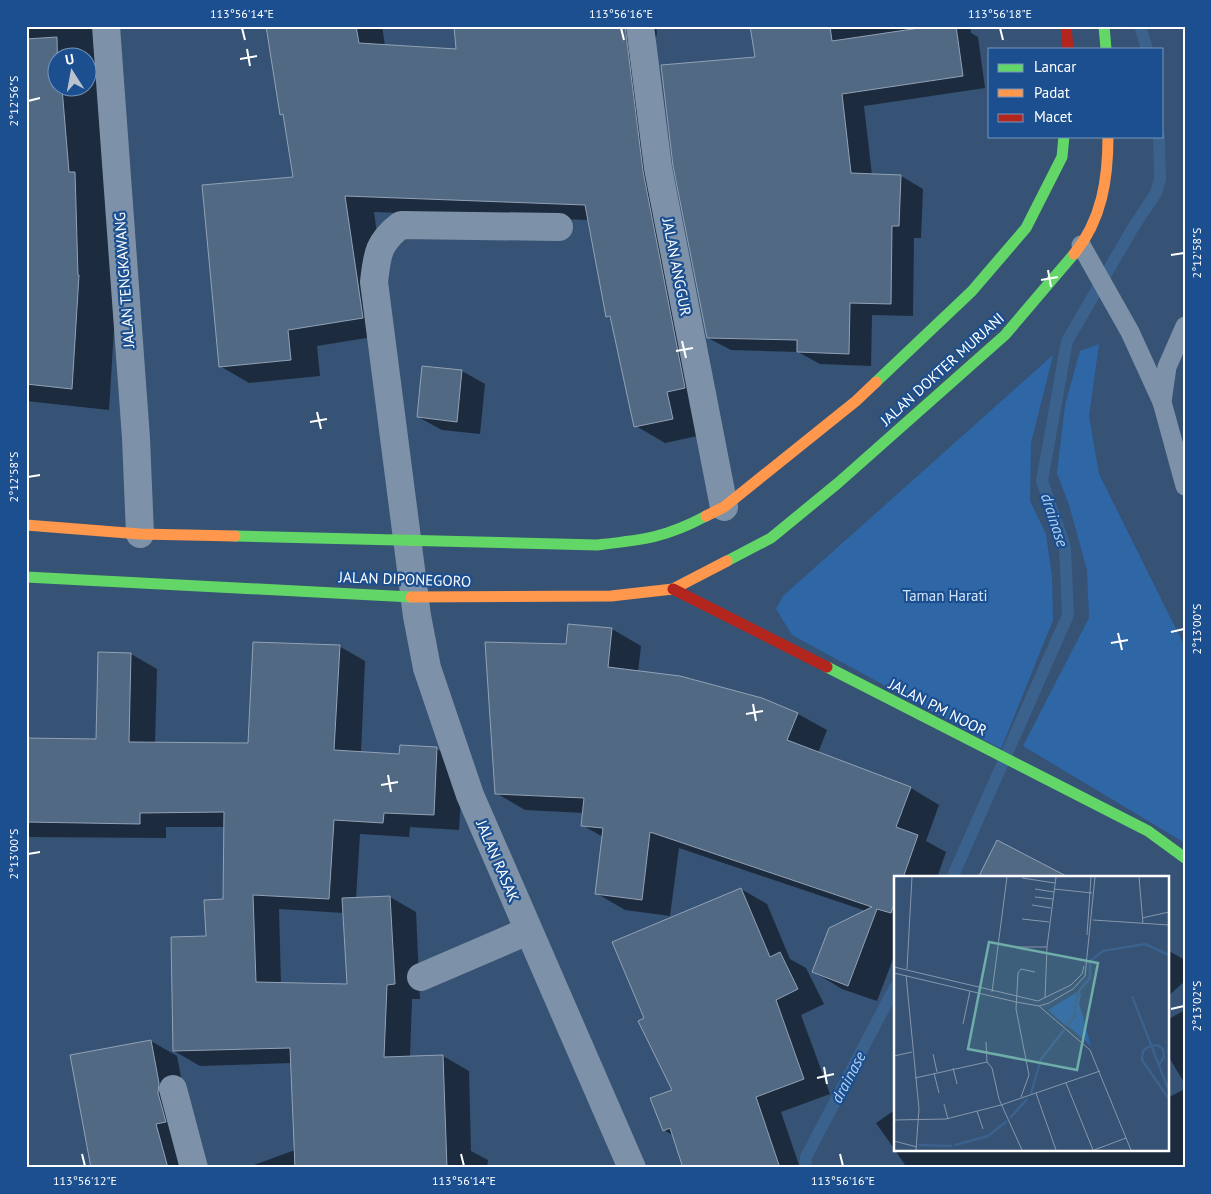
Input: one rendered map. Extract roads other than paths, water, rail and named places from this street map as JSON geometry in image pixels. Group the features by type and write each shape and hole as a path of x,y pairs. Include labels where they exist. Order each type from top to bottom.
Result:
{"main road":[{"path":"1066,26 1068,48"},
{"path":"1104,26 1106,48"},
{"path":"26,525 140,534 597,545 646,540 678,531 724,507 856,401 972,291 1026,228 1062,158 1064,138"},
{"name":"JALAN DOKTER MURJANI","path":"771,538 838,483 1005,335 1081,245 1100,207 1108,172 1108,138"},
{"name":"JALAN DIPONEGORO","path":"26,577 414,597 612,596 674,589 771,538"},
{"name":"JALAN PM NOOR","path":"674,589 1148,831 1185,858"}],"street":[{"name":"JALAN TENGKAWANG","path":"106,26 135,428 140,534"},
{"name":"JALAN ANGGUR","path":"640,26 658,168 724,507"},
{"name":"JALAN RASAK","path":"559,227 401,225 388,235 378,252 374,282 414,597 427,668 467,786 632,1168"},
{"path":"421,976 528,931"},
{"path":"173,1089 194,1168"}],"lane":[{"path":"1081,245 1130,332 1162,402 1185,486"},
{"path":"1162,402 1167,367 1185,326"}],"waterway":[{"name":"drainase","path":"1140,26 1147,48"},
{"name":"drainase","path":"953,876 1068,615 1065,547 1042,481 1067,341 1134,226 1156,193 1160,179 1159,138"},
{"name":"drainase","path":"805,1168 806,1157 894,989"}],"park label":[{"name":"Taman Harati","path":"945,595"}]}
